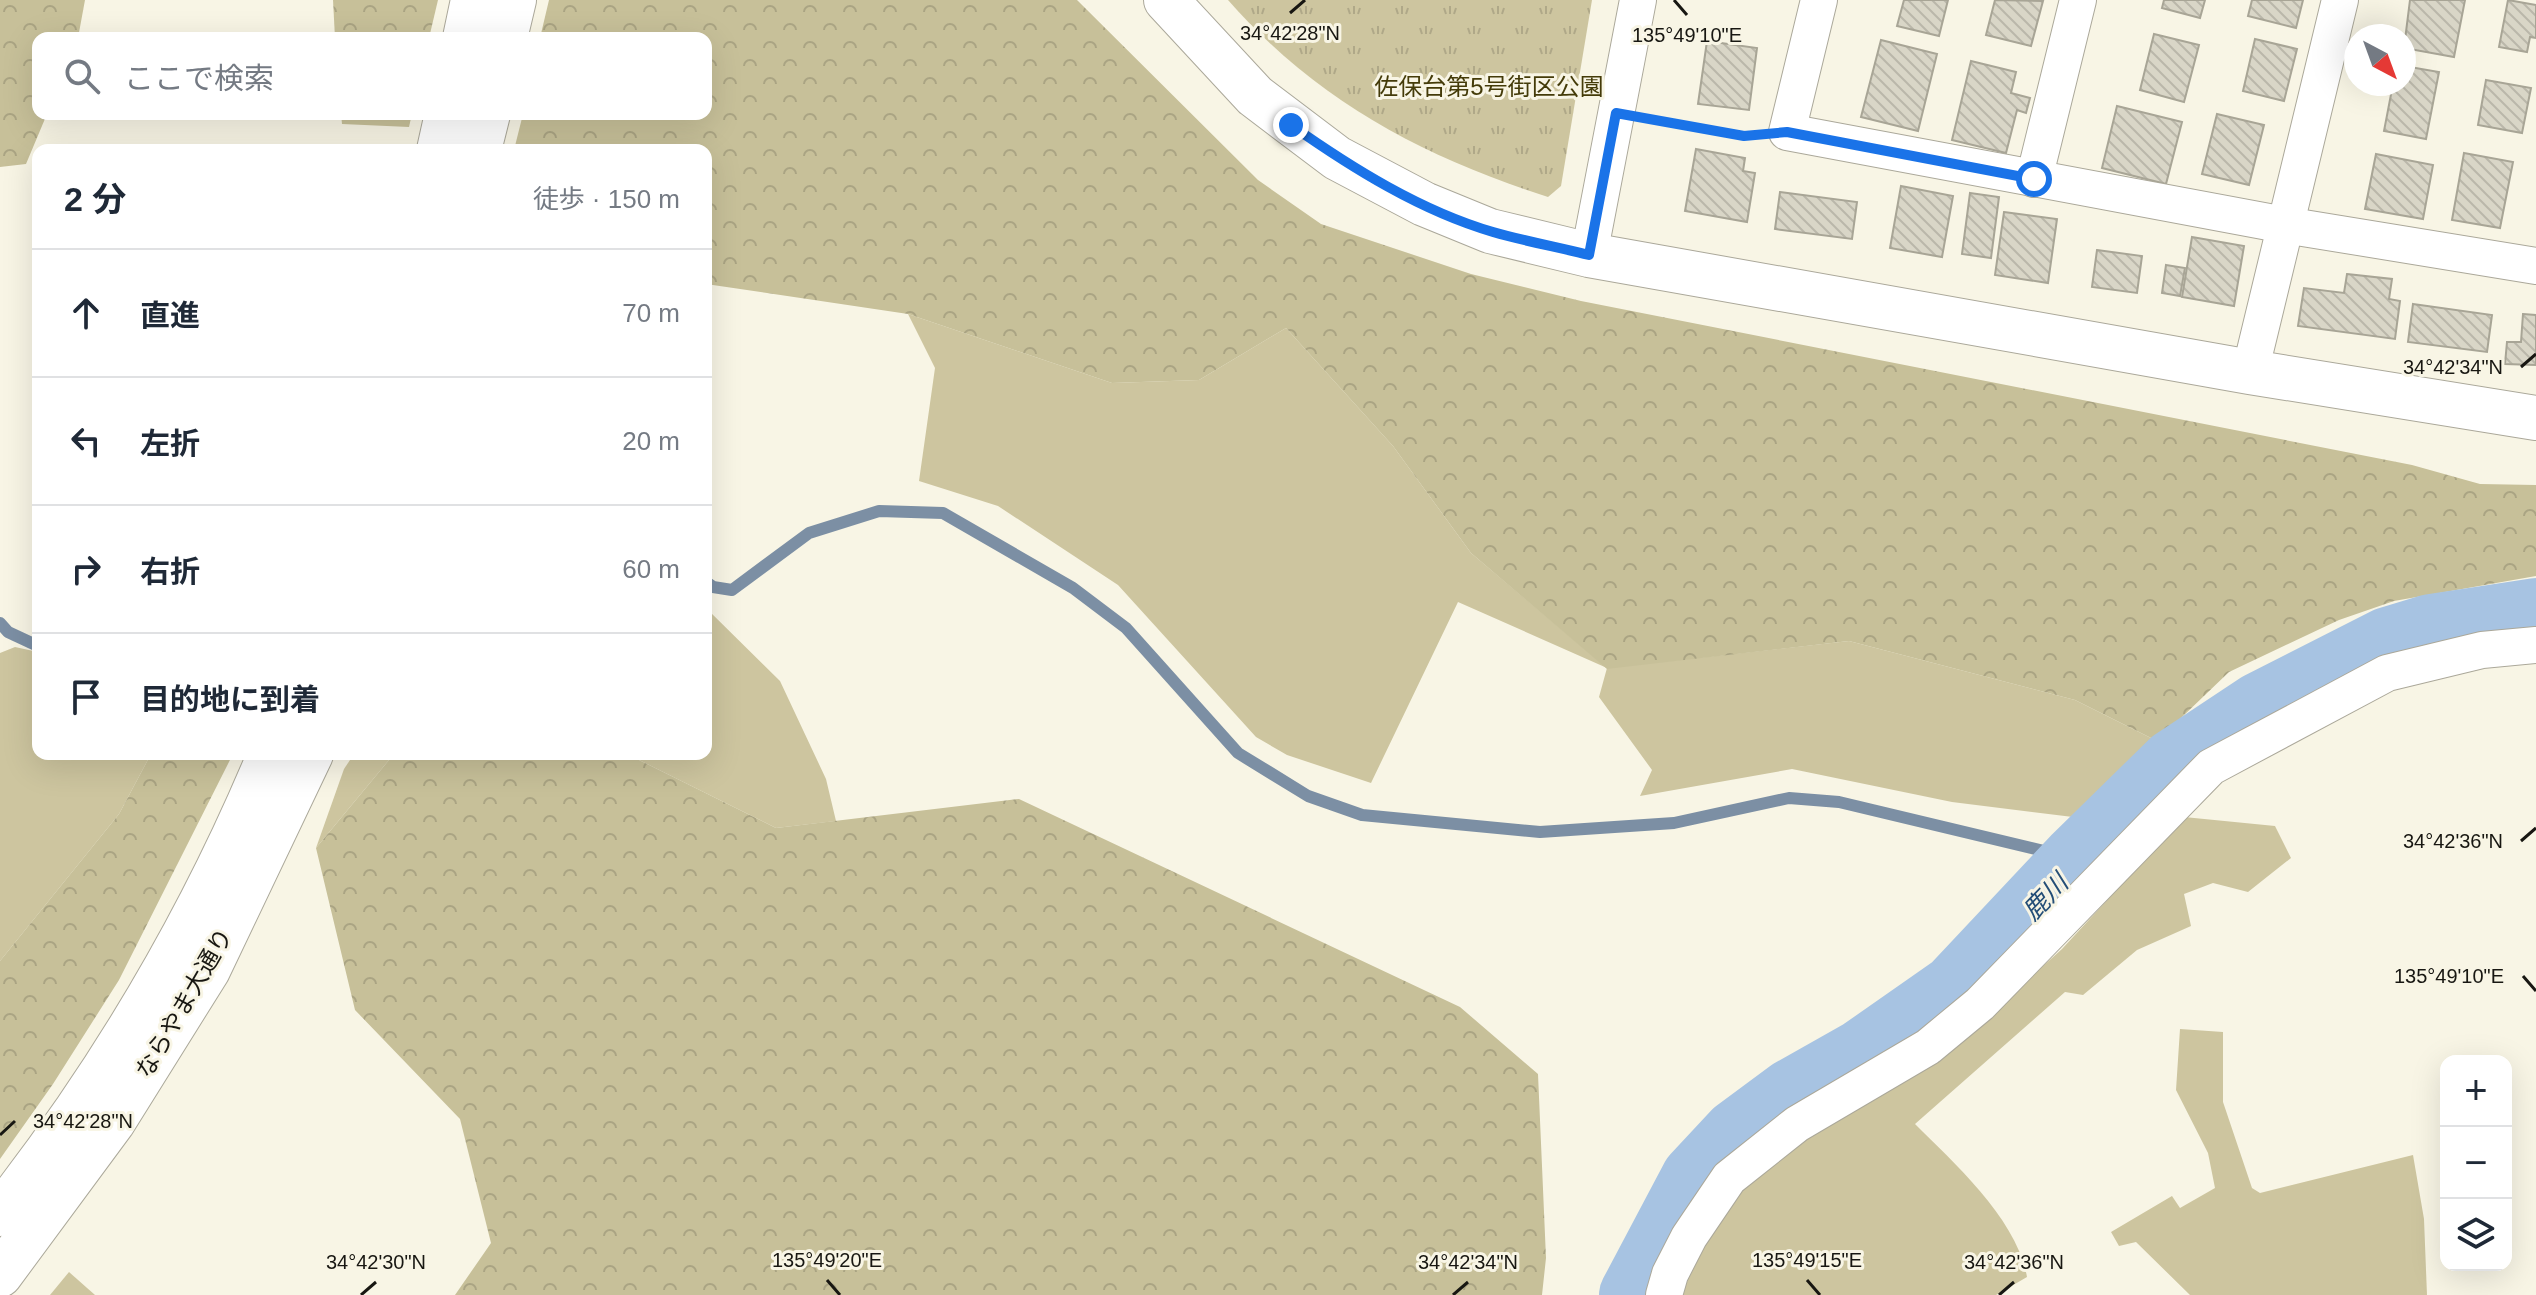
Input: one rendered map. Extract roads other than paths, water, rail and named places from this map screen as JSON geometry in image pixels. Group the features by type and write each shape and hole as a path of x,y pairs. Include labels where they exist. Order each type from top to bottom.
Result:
{"street":[{"path":"466,32 473,0"},
{"path":"506,32 514,0"},
{"path":"1166,0 1255,96 1337,158 1424,204 1490,231 1589,255 2250,372 2536,418"},
{"path":"1589,255 1638,0"},
{"path":"1819,0 1787,132 2285,225 2535,264"},
{"path":"2034,179 2078,0"},
{"path":"2250,372 2340,0"},
{"path":"440,144 446,120"},
{"path":"480,144 486,120"},
{"path":"1664,1295 1670,1274 1689,1237 1729,1178 1797,1124 1928,1047 1980,1004 2211,767 2387,673 2482,650 2536,645"},
{"name":"ならやま大通り","path":"0,1214 79,1107 157,981 181,940 267,760"},
{"name":"ならやま大通り","path":"0,1275 113,1122 208,970 308,760"}],"waterway":[{"path":"712,586 732,590 809,533 879,511 943,513 1073,588 1126,628 1238,753 1308,796 1362,815 1540,832 1674,823 1789,798 1839,802 2077,859"},
{"name":"鹿川","path":"1634,1295 1696,1178 1737,1134 1791,1094 1862,1054 1955,989 2077,859 2174,764 2260,707 2388,642 2431,629 2536,613"},
{"path":"0,623 8,632 32,643"}],"park label":[{"name":"佐保台第5号街区公園","path":"1489,86"}]}
